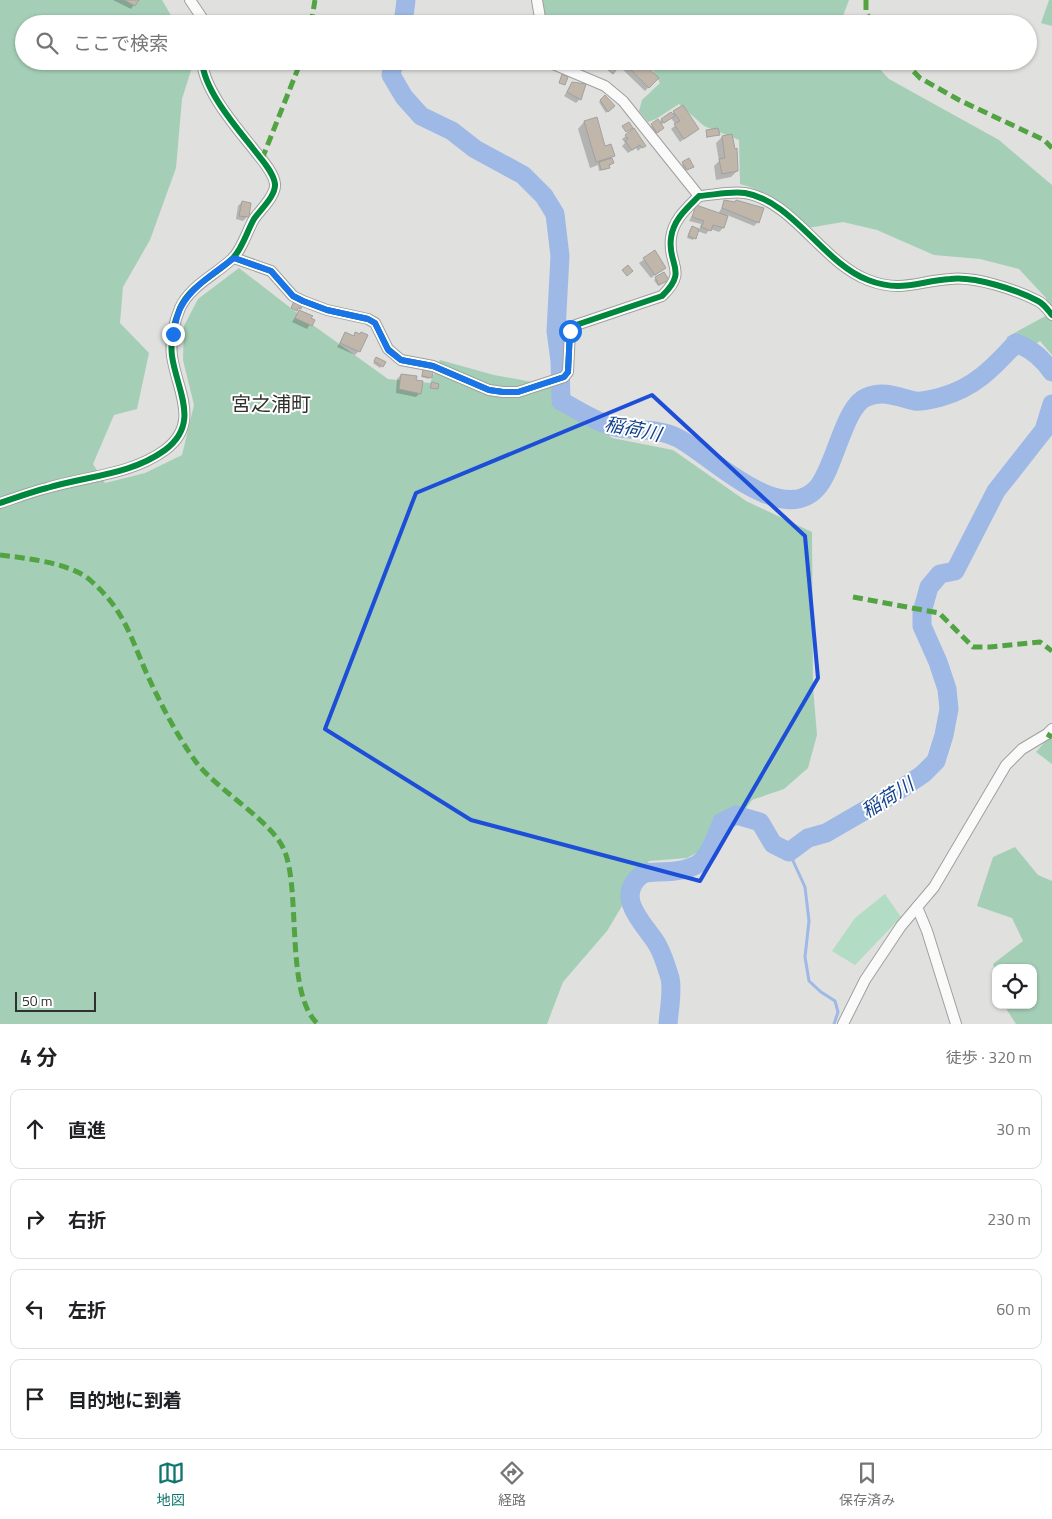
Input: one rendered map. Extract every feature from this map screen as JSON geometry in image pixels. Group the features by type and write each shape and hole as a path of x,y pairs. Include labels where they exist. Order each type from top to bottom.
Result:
{"street":[{"path":"190,0 196,5 201,15"},
{"path":"537,0 540,15"},
{"path":"0,504 47,488 137,465 164,450 180,436 185,416 184,398 172,356 173,334 180,308 202,282 234,258 250,225 274,191 275,184 262,159 236,127 209,85 205,70"},
{"path":"566,70 605,86 623,101 699,196"},
{"path":"234,258 271,271 293,296 303,301 327,310 368,319 375,323 388,350 401,360 451,372 489,390 518,392 552,383 564,377 568,372 570,331 576,324 662,296 672,286 677,275 670,239 672,233 680,216 699,196 743,193 758,196 784,212 838,261 867,280 904,287 952,278 977,281 1014,291 1040,302 1052,315"},
{"path":"844,1024 865,980 902,926 934,887 1006,765 1022,748 1047,734 1052,728"},
{"path":"917,907 928,931 956,1024"}],"highlighted area":[{"path":"652,395 805,536 818,678 700,881 471,820 325,729 416,493"}],"green space":[{"path":"0,0 162,0 171,15 15,15 15,70 191,70 182,99 176,168 150,240 123,287 120,323 149,353 137,409 114,415 93,464 105,483 145,473 182,455 194,405 183,360 184,326 198,299 239,268 310,323 388,379 430,383 440,360 494,375 560,387 612,438 673,450 746,501 812,532 813,687 817,735 808,768 784,789 752,800 726,837 687,858 649,861 607,931 563,982 547,1024 0,1024"},
{"path":"542,0 849,0 843,15 544,15"},
{"path":"1049,0 1052,0 1052,26 1041,23"},
{"path":"653,70 880,70 889,79 999,140 1052,185 1052,355 1040,341 1003,365 1007,337 1051,313 1046,298 1019,269 980,259 934,255 877,230 843,222 808,228 793,214 768,196 740,184 739,140 704,126 679,104 648,122 639,111 642,100 660,83"},
{"path":"1052,734 1052,764 1036,752"},
{"path":"1015,847 1038,875 1052,881 1052,1024 1016,1024 1006,1009 1037,1009 1037,964 993,964 1023,941 1012,918 977,906 993,857"},
{"path":"885,894 901,917 855,965 832,951 855,918"}],"building":[{"path":"124,0 139,0 135,6"},
{"path":"608,70 616,70 613,74"},
{"path":"631,70 651,70 659,78 649,88"},
{"path":"562,74 568,77 565,85 559,83"},
{"path":"572,82 586,84 581,100 567,92"},
{"path":"605,95 615,106 608,112 600,100"},
{"path":"683,105 699,129 684,139 674,124 680,121 673,111"},
{"path":"671,112 675,116 664,123 661,119"},
{"path":"597,117 605,146 611,144 615,156 596,162 584,121"},
{"path":"658,119 664,128 657,133 651,124"},
{"path":"629,122 633,128 626,132 622,126"},
{"path":"634,128 646,146 642,148 640,145 632,150 625,141 628,139 625,135"},
{"path":"718,128 720,135 707,137 706,130"},
{"path":"732,134 735,149 737,148 738,171 722,174 719,159 725,158 722,136"},
{"path":"612,158 614,163 609,165 610,168 601,170 599,162"},
{"path":"689,158 694,167 687,170 682,162"},
{"path":"724,200 735,202 736,200 764,208 759,223 722,208"},
{"path":"242,201 251,203 249,217 239,216"},
{"path":"696,205 728,216 724,228 713,225 711,231 701,227 704,221 692,217"},
{"path":"692,226 699,229 696,239 688,236"},
{"path":"655,250 666,268 655,275 643,258"},
{"path":"628,265 633,271 627,276 622,270"},
{"path":"664,272 669,280 659,285 655,277"},
{"path":"294,301 302,305 301,309 298,308 297,311 291,308"},
{"path":"299,310 313,316 311,318 315,320 312,326 295,318"},
{"path":"345,332 354,336 355,332 368,335 360,352 340,343"},
{"path":"376,357 386,362 383,367 374,361"},
{"path":"423,369 433,371 432,378 422,376"},
{"path":"401,374 417,376 416,380 423,381 421,394 399,389"},
{"path":"432,382 439,384 438,389 430,388"}],"waterway":[{"name":"稲荷川","path":"404,15 406,0"},
{"name":"稲荷川","path":"392,70 391,75 404,97 421,116 452,131 475,149 523,175 544,196 555,214 560,256 556,331 560,361 561,401 594,419 615,427 662,432 678,438 746,484 765,494 784,499 802,498 817,488 823,479 852,412 859,402 867,397 885,394 921,401 953,393 982,376 1016,343 1037,355 1052,372"},
{"name":"稲荷川","path":"668,1024 671,995 670,978 658,946 635,913 631,903 630,894 633,885 640,876 646,873 673,871 694,866 707,855 722,822 736,815 760,822 773,844 789,852 808,838 826,833 895,793 923,774 936,761 949,709 947,689 938,662 922,626 922,612 929,587 940,574 955,571 996,491 1044,430 1052,404"},
{"path":"789,852 805,887 809,921 805,957 809,981 835,1001 838,1012 834,1024"}],"marked path":[{"path":"312,15 315,0"},
{"path":"866,0 868,15"},
{"path":"262,159 297,70"},
{"path":"912,70 920,78 959,100 1044,140 1052,148"},
{"path":"0,555 60,565 82,574 101,591 118,612 163,707 196,762 218,784 270,829 279,841 285,852 290,871 297,968 301,991 308,1010 318,1024"},
{"path":"853,597 939,613 973,647 1040,642 1052,651"},
{"path":"1047,734 1052,737"}],"cycle path":[{"path":"0,503 62,484 138,465 165,450 176,440 182,429 184,406 172,356 173,332 178,313 184,300 190,293 236,255 254,219 275,189 272,175 222,109 204,70"},
{"path":"234,258 271,271 293,296 303,301 327,310 368,319 375,323 388,349 401,360 433,366 489,390 503,392 518,392 564,377 568,372 570,331 576,325 662,296 670,287 676,273 671,247 672,232 681,215 699,196 745,193 762,198 793,220 852,272 868,280 890,286 950,279 983,282 1008,288 1038,301 1052,315"}],"district":[{"name":"宮之浦町","path":"271,403"}],"route":[{"path":"173,334 180,308 186,299 202,282 234,258 271,271 293,296 303,301 327,310 368,319 375,323 381,331 388,350 401,360 433,366 451,372 489,390 518,392 552,383 564,377 568,372 568,341 570,331"}]}
